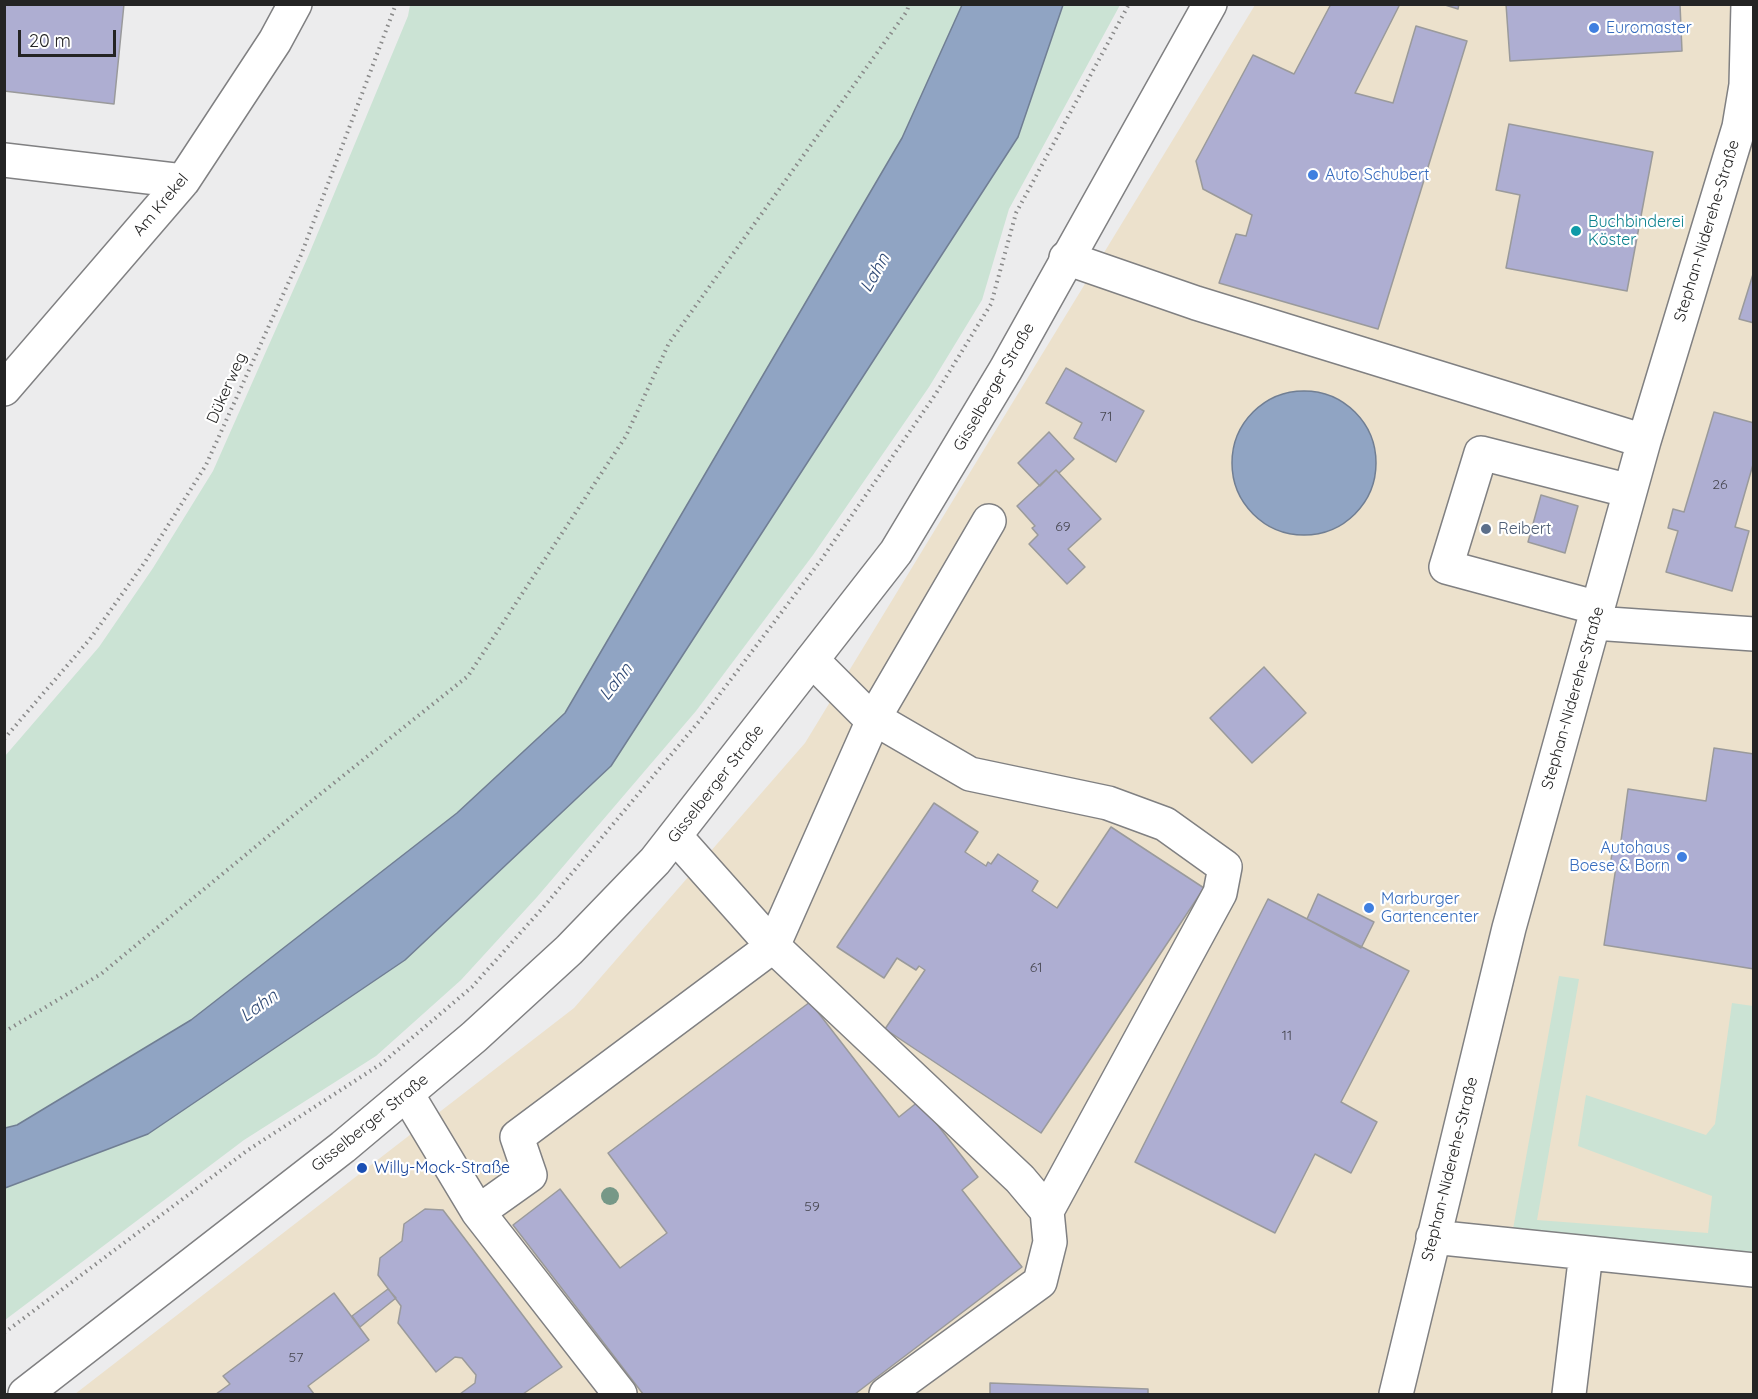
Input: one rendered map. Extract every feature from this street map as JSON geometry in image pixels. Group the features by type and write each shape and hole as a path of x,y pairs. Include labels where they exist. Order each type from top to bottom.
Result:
{"street":[{"name":"Am Krekel","path":"4,389 183,180 275,41 295,4"},
{"name":"Gisselberger Straße","path":"24,1395 343,1147 407,1094 515,1001 656,861 896,552 1006,369 1210,4"},
{"name":"Stephan-Niderehe-Straße","path":"1396,1395 1509,928 1644,441 1738,127 1746,86 1748,4"},
{"path":"4,160 183,180"},
{"path":"1066,258 1196,303 1644,441"},
{"path":"1630,491 1481,453 1446,567 1596,615 1754,634"},
{"path":"478,1212 530,1175 517,1137 773,946 874,718 989,521"},
{"path":"812,660 865,712 969,774 1108,803 1165,824 1225,867 1220,893 1047,1211 1050,1242 1040,1282 886,1395"},
{"path":"675,836 773,946 1020,1179 1047,1211"},
{"path":"407,1094 478,1212 620,1395"},
{"path":"1433,1237 1754,1270"},
{"path":"1569,1395 1586,1253"}],"path":[{"name":"Dükerweg","path":"4,739 90,639 145,562 206,465 300,255 396,4"},
{"path":"4,1032 101,974 468,676 626,436 669,343 900,21 909,4"},
{"path":"4,1333 248,1150 381,1064 472,987 547,903 701,719 821,560 935,395 991,304 1016,213 1129,4"}],"shaded area":[{"path":"1255,5 1753,5 1753,1394 75,1394 574,1008 805,743"}],"green space":[{"path":"410,5 962,5 902,138 565,713 457,813 191,1020 17,1125 5,1128 5,756 99,647 153,568 213,471 307,259 408,16"},
{"path":"1063,5 1120,5 1009,209 982,300 929,387 813,555 696,711 537,897 461,980 376,1056 244,1140 5,1320 5,1188 148,1134 405,960 611,766 1018,137"},
{"path":"1559,976 1579,979 1537,1220 1708,1233 1712,1196 1578,1146 1586,1095 1706,1135 1715,1124 1732,1003 1753,1006 1753,1257 1513,1229"}],"water":[{"name":"Lahn","path":"962,5 1063,5 1018,137 611,766 405,960 148,1134 5,1188 5,1128 17,1125 191,1020 457,813 565,713 902,138"},
{"path":"1304,391 1318,392 1332,397 1355,412 1370,435 1375,449 1375,477 1370,491 1355,514 1332,529 1318,534 1304,535 1290,534 1276,529 1253,514 1238,491 1233,477 1232,463 1233,449 1238,435 1253,412 1276,397 1290,392"}],"building":[{"path":"4,4 124,4 114,104 4,91"},
{"name":"Auto Schubert","path":"1331,4 1400,4 1355,93 1393,103 1416,26 1467,41 1378,329 1219,283 1236,234 1246,236 1252,215 1203,189 1196,161 1253,55 1294,74"},
{"path":"1442,4 1459,4 1458,9"},
{"name":"Euromaster","path":"1506,4 1680,4 1682,51 1510,61"},
{"name":"Buchbinderei Köster","path":"1509,124 1653,152 1627,291 1506,268 1520,195 1496,190"},
{"path":"1754,271 1754,323 1739,319"},
{"path":"1066,368 1144,411 1116,462 1074,438 1082,423 1046,403"},
{"path":"1714,412 1754,423 1754,461 1735,527 1749,531 1732,591 1666,572 1678,531 1668,528 1673,509 1684,512"},
{"path":"1049,432 1074,459 1059,473 1056,470 1040,486 1018,463"},
{"path":"1056,470 1101,519 1068,549 1085,567 1067,584 1029,544 1038,535 1032,528 1035,526 1017,506"},
{"path":"1541,495 1578,506 1565,553 1528,542"},
{"path":"1264,667 1306,713 1252,763 1210,718"},
{"name":"Autohaus Boese & Born","path":"1714,748 1754,754 1754,969 1604,945 1616,867 1610,866 1613,847 1620,848 1628,789 1706,801"},
{"path":"934,803 978,832 965,852 986,866 988,862 991,864 998,854 1038,881 1032,891 1057,908 1111,827 1204,888 1041,1133 885,1029 925,970 919,966 916,970 897,958 884,978 837,947"},
{"path":"1318,894 1374,922 1361,948 1307,919"},
{"path":"1268,899 1409,971 1341,1102 1377,1122 1351,1173 1315,1154 1275,1233 1135,1162"},
{"path":"810,1002 899,1117 919,1101 978,1177 962,1190 1022,1267 855,1394 643,1394 513,1225 560,1189 620,1268 667,1233 608,1153"},
{"path":"425,1209 443,1210 562,1367 523,1394 460,1394 475,1383 476,1375 462,1358 455,1357 436,1372 398,1323 401,1306 378,1275 380,1258 402,1241 404,1224"},
{"path":"388,1289 396,1298 360,1327 352,1316"},
{"path":"334,1293 369,1340 308,1386 314,1394 216,1394 230,1384 223,1376"},
{"path":"990,1383 1148,1389 1148,1394 990,1394"}],"place":[{"name":"Euromaster","path":"1594,28"},
{"name":"Auto Schubert","path":"1313,175"},
{"name":"Buchbinderei Köster","path":"1576,231"},
{"name":"Reibert","path":"1486,529"},
{"name":"Autohaus Boese & Born","path":"1682,857"},
{"name":"Marburger Gartencenter","path":"1369,908"},
{"name":"Willy-Mock-Straße","path":"362,1168"}]}
